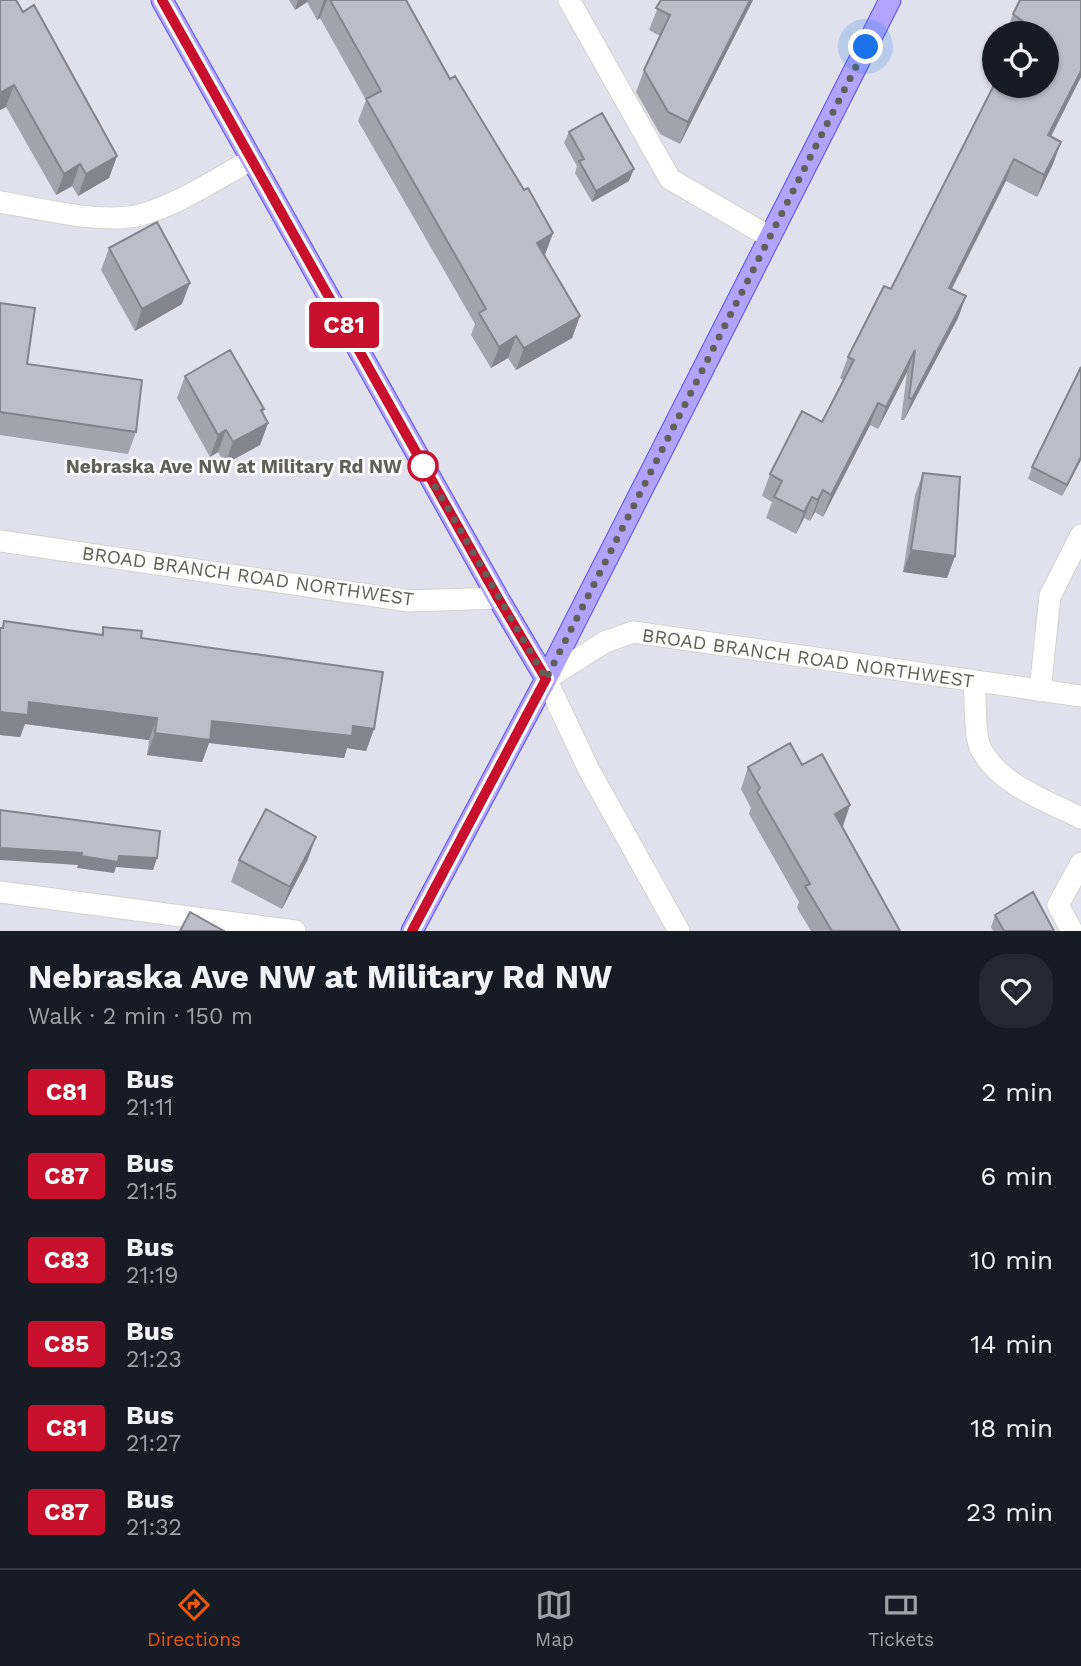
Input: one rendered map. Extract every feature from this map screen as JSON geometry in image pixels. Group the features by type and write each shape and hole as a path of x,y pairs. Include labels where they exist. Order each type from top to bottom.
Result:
{"main road":[{"path":"162,0 546,679"},
{"path":"412,931 546,679 890,0"}],"street":[{"path":"569,0 670,179 770,237"},
{"path":"0,202 104,217 138,216 180,199 251,159"},
{"path":"1040,691 1050,596 1081,535"},
{"name":"BROAD BRANCH ROAD NORTHWEST","path":"0,541 409,601 498,598"},
{"name":"BROAD BRANCH ROAD NORTHWEST","path":"546,679 605,642 633,632 1081,696"},
{"path":"546,679 589,770 679,931"},
{"path":"974,682 980,746 998,769 1022,788 1081,818"},
{"path":"1072,931 1058,905 1081,863"},
{"path":"0,892 295,931"}],"building":[{"path":"0,0 16,0 23,12 34,5 117,156 86,174 80,164 64,174 14,85 0,93"},
{"path":"330,0 406,0 450,79 455,76 524,190 528,188 553,233 537,243 580,316 524,348 516,336 499,347 479,313 486,309 366,99 381,91"},
{"path":"661,0 750,0 688,122 668,112 644,70 670,15 656,8"},
{"path":"1020,0 1081,0 1081,71 1048,135 1061,142 1044,175 1014,159 949,288 966,296 912,399 909,398 915,350 886,407 878,403 831,495 823,490 818,500 812,497 804,512 774,497 782,481 770,474 802,411 822,422 854,360 848,357 884,286 891,289 987,98 1059,98 1059,21 1022,21 1013,14"},
{"path":"602,113 634,169 596,191 579,161 584,159 569,132"},
{"path":"157,222 190,283 142,309 109,248"},
{"path":"0,303 35,308 27,364 142,380 136,432 0,412"},
{"path":"230,350 264,409 261,410 268,423 233,442 226,430 218,435 185,376"},
{"path":"1081,367 1081,457 1067,485 1032,467"},
{"path":"923,473 960,477 955,556 911,550"},
{"path":"4,621 103,635 103,627 142,631 141,638 383,672 374,729 353,726 352,736 212,721 210,740 155,733 157,718 29,702 28,715 0,712 0,628 3,628"},
{"path":"790,743 802,765 822,754 850,805 835,814 900,931 832,931 805,886 810,884 757,792 760,788 748,767"},
{"path":"266,809 316,837 290,887 239,860"},
{"path":"0,810 160,831 157,858 119,856 118,862 81,856 82,853 0,848"},
{"path":"1033,892 1054,931 1004,931 995,915"},
{"path":"190,912 224,931 180,931"}],"bus line":[{"name":"C81","path":"162,0 546,679 412,931"}],"place":[{"name":"Nebraska Ave NW at Military Rd NW","path":"423,466"}],"route":[{"path":"423,466 420,460 546,679 866,47"}]}
